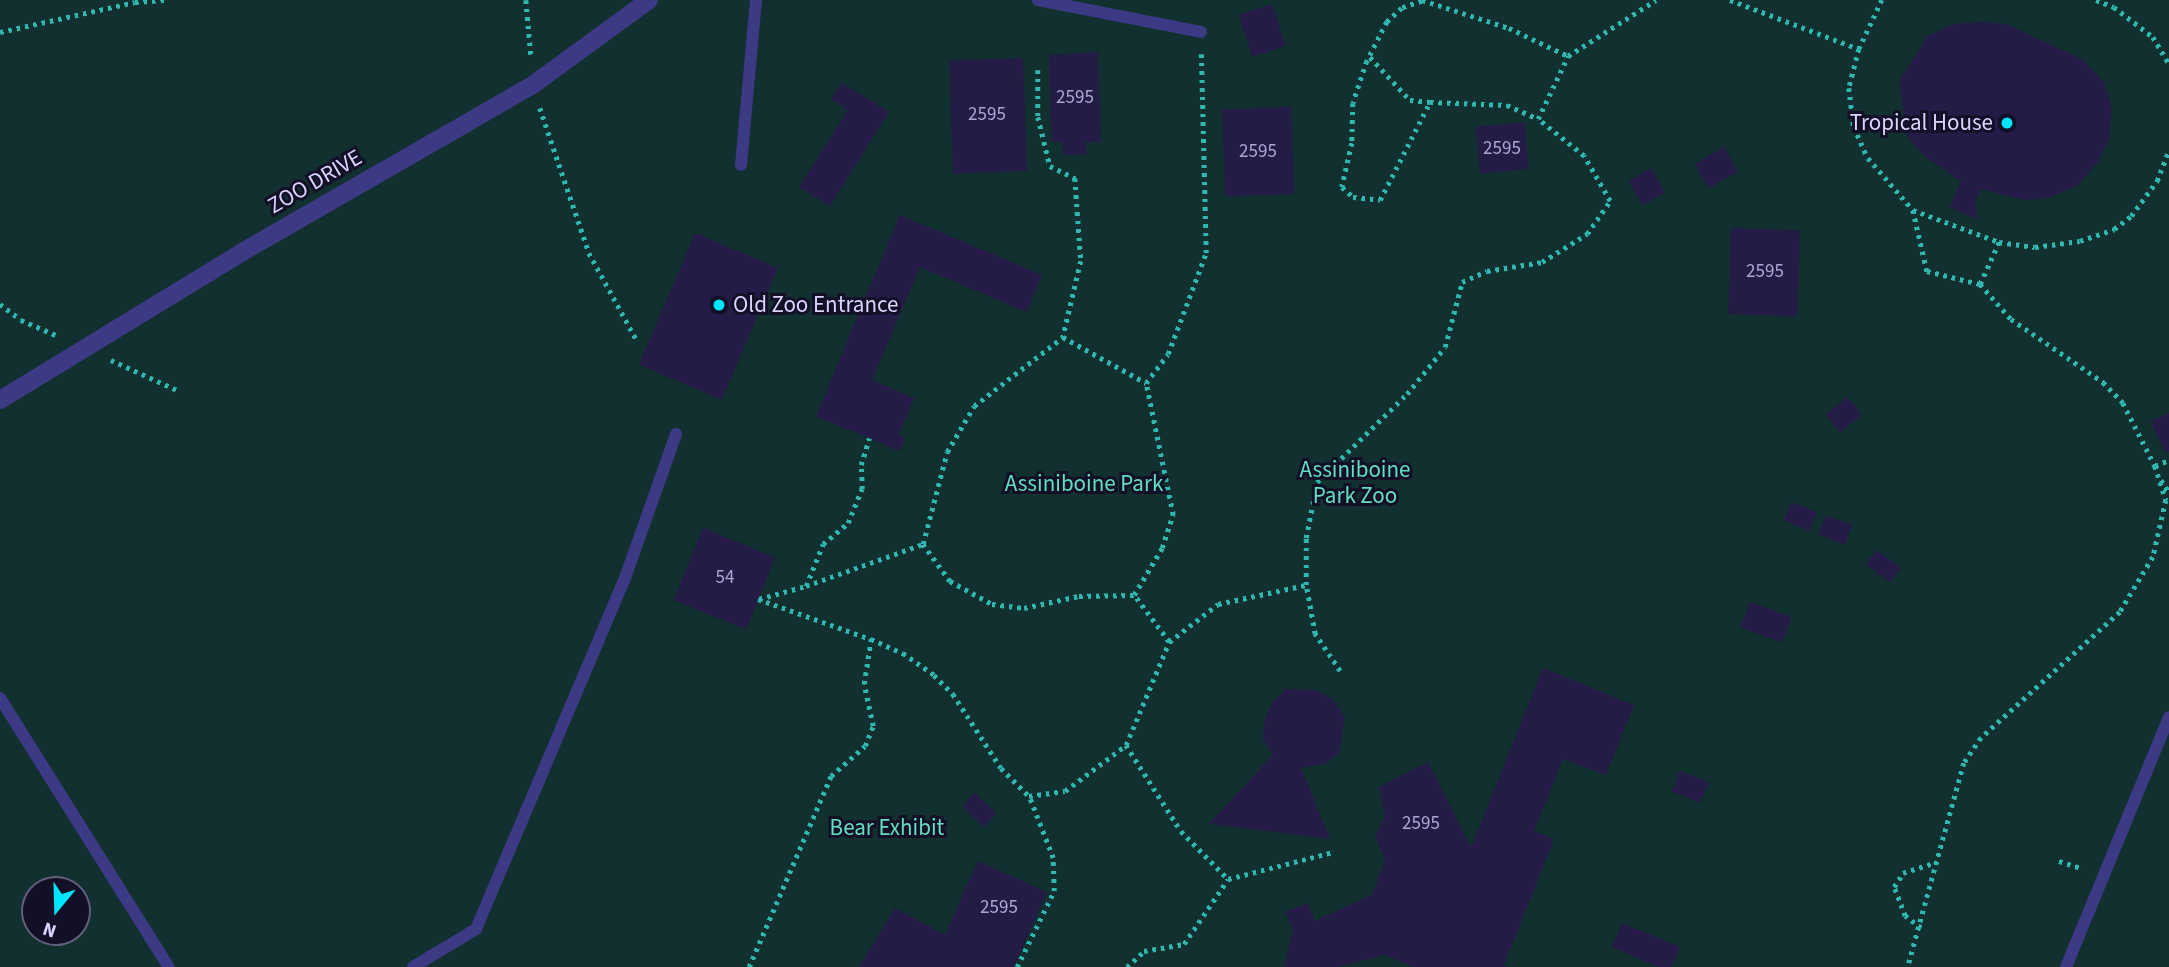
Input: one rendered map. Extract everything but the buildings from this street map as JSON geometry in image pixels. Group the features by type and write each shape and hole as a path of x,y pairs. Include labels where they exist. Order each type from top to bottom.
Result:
{"street":[{"name":"ZOO DRIVE","path":"0,400 244,251 534,85 630,8 649,0"}],"lane":[{"path":"741,165 756,0"},
{"path":"1038,0 1201,32"},
{"path":"413,967 476,929 624,581 676,434"},
{"path":"0,698 169,967"},
{"path":"2066,967 2169,718"}],"path":[{"path":"0,32 135,2 167,0"},
{"path":"526,0 534,85 568,200 589,253 636,339"},
{"path":"1538,119 1568,56 1656,0"},
{"path":"1730,0 1859,49"},
{"path":"1882,0 1859,49 1849,88 1854,127 1868,158 1913,210 1927,271 1980,284 2011,319 2116,396 2155,466 2166,500 2161,530 2139,584 2103,629 1981,738 1954,790 1921,928 1908,967"},
{"path":"2096,0 2114,7 2153,37 2169,64"},
{"path":"1430,102 1380,200 1353,197 1342,187 1352,143 1353,103 1369,57 1387,22 1402,8 1422,1 1509,28 1568,56"},
{"path":"1134,595 1162,548 1173,515 1146,383 1168,354 1206,253 1201,32"},
{"path":"1340,671 1315,634 1306,585 1306,538 1317,482 1407,394 1445,347 1462,282 1487,271 1542,262 1587,234 1610,201 1584,156 1538,119 1507,105 1410,100 1369,57"},
{"path":"923,544 947,452 974,406 1063,337 1081,261 1075,178 1050,166 1038,117 1038,70"},
{"path":"1913,210 1999,242 2035,247 2080,241 2114,229 2145,200 2169,150"},
{"path":"1980,284 1999,242"},
{"path":"1063,337 1146,383"},
{"path":"806,586 824,544 848,523 862,489 862,458 869,438"},
{"path":"2155,466 2169,460"},
{"path":"2159,477 2169,492"},
{"path":"923,544 950,580 992,604 1024,608 1079,596 1134,595"},
{"path":"923,544 806,586 758,599 871,639 903,653 934,675 953,694 1001,768 1029,796 1053,858 1054,891 1017,967"},
{"path":"1029,796 1065,791 1126,745 1169,642 1218,604 1306,585"},
{"path":"1134,595 1169,642"},
{"path":"749,967 831,776 865,746 873,726 864,684 871,639"},
{"path":"1126,745 1181,831 1228,879"},
{"path":"1127,967 1144,951 1184,944 1228,879 1332,852"},
{"path":"1921,928 1901,909 1894,887 1903,873 1936,862"}],"green space":[{"name":"Assiniboine Park","path":"0,0 2169,0 2169,967 0,967"}],"place":[{"name":"Tropical House","path":"2007,123"},
{"name":"Old Zoo Entrance","path":"719,305"}],"park label":[{"name":"Assiniboine Park Zoo","path":"1355,483"},
{"name":"Bear Exhibit","path":"887,828"}]}
